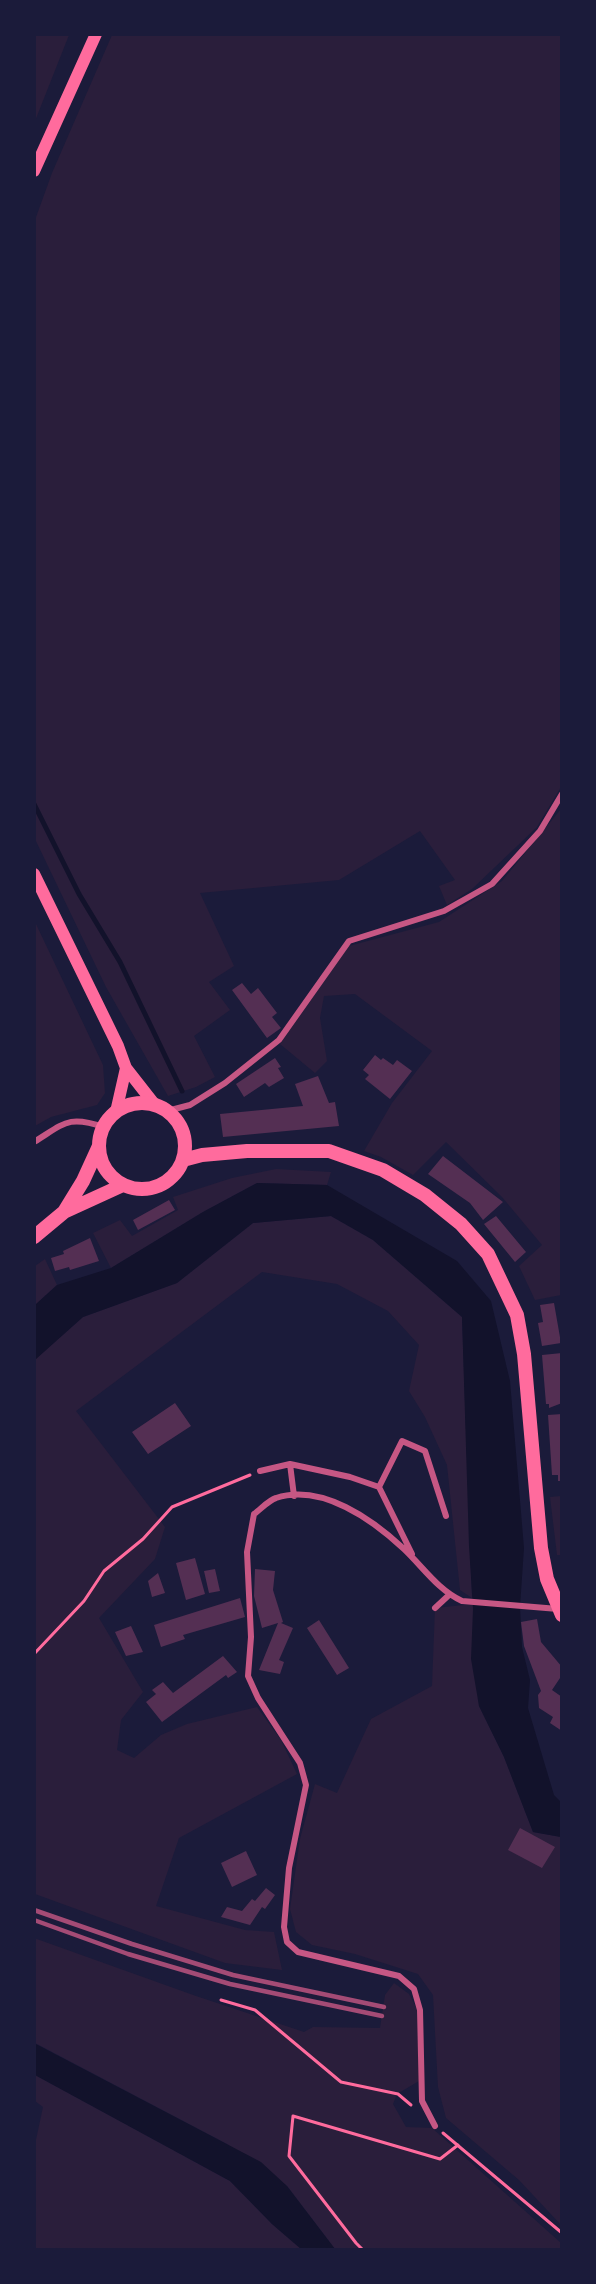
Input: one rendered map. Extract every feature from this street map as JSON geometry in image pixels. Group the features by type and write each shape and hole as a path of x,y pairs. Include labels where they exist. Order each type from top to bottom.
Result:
{"main road":[{"path":"34,171 96,34"},
{"path":"34,874 118,1046 126,1068 161,1108 177,1121 183,1133 185,1147 183,1160 169,1180 147,1189 123,1185 113,1178 105,1169 100,1158 99,1146"},
{"path":"116,1112 126,1068"},
{"path":"64,1212 83,1181 99,1146 104,1127 116,1112 133,1104 161,1108"},
{"path":"183,1160 202,1155 247,1151 329,1151 383,1170 425,1195 461,1224 488,1254 517,1315 524,1354 541,1548 547,1579 560,1612"},
{"path":"34,1237 64,1212 123,1185"}],"street":[{"path":"161,1108 190,1105 225,1083 279,1040 349,941 444,911 492,884 540,831 561,794"},
{"path":"34,1143 69,1121 83,1120 104,1127"},
{"path":"379,1487 402,1441 425,1451 446,1516"},
{"path":"290,1464 294,1496"},
{"path":"260,1471 290,1464 350,1477 379,1487 415,1560"},
{"path":"435,2126 422,2101 420,2010 414,1989 399,1976 298,1952 287,1942 284,1926 289,1868 306,1785 300,1763 258,1698 248,1676 251,1636 247,1552 254,1514 275,1498 294,1496 306,1495 346,1506 377,1525 449,1595 472,1603 560,1612"},
{"path":"435,1608 449,1595"}],"path":[{"path":"34,1654 84,1601 104,1571 143,1539 172,1507 260,1471"},
{"path":"220,2000 255,2010 341,2082 398,2094 413,2107"},
{"path":"363,2250 289,2156 293,2116 440,2159 458,2145"},
{"path":"435,2126 561,2233"}],"shaded area":[{"path":"34,35 69,35 35,121 34,121"},
{"path":"112,35 561,35 561,787 537,827 472,889 447,905 439,886 455,880 420,831 339,880 200,893 234,966 209,982 230,1010 194,1036 215,1077 196,1087 168,1096 106,987 35,839 35,220 52,173"},
{"path":"561,809 561,1295 535,1300 519,1266 542,1245 502,1197 446,1142 413,1175 381,1157 364,1151 392,1103 432,1051 355,994 324,996 320,1018 327,1061 315,1073 280,1044 349,946 439,922 502,881"},
{"path":"35,922 103,1065 105,1093 97,1105 51,1117 35,1126"},
{"path":"276,1169 331,1172 327,1185 257,1183 203,1212 111,1268 93,1233 120,1220 132,1236 178,1210 173,1197 232,1178"},
{"path":"257,1183 327,1185 457,1261 491,1301 510,1381 524,1548 520,1607 522,1647 530,1680 528,1708 554,1795 561,1802 561,1837 533,1832 504,1757 479,1706 471,1659 473,1609 462,1317 373,1240 331,1216 253,1223 177,1283 83,1317 35,1360 35,1305 57,1285 111,1268 203,1212"},
{"path":"331,1216 373,1240 462,1317 472,1598 460,1590 447,1465 425,1417 409,1391 419,1345 388,1311 337,1284 262,1272 76,1411 165,1527 155,1559 99,1618 143,1692 121,1720 117,1750 134,1758 161,1735 187,1724 257,1707 281,1740 297,1774 179,1838 156,1906 245,1930 274,1932 282,1970 225,1963 35,1894 34,1360 83,1317 177,1283 253,1223"},
{"path":"45,1259 57,1285 35,1305 35,1266"},
{"path":"562,1496 561,1555 557,1555 550,1497"},
{"path":"473,1604 479,1706 504,1757 533,1832 561,1837 561,2225 519,2180 446,2118 438,2087 433,1995 418,1974 355,1954 312,1945 296,1932 290,1909 300,1839 315,1784 337,1793 371,1719 432,1686 435,1608"},
{"path":"34,1938 304,2032 313,2027 380,2028 385,1995 394,1983 409,1994 417,2009 419,2081 397,2094 393,2104 406,2127 432,2128 561,2243 561,2249 335,2249 287,2186 227,2144 35,2043"},
{"path":"34,2043 261,2162 287,2186 335,2249 301,2249 272,2224 230,2181 35,2075"},
{"path":"35,2075 230,2181 272,2224 301,2249 35,2249 34,2149 43,2107 35,2101"}],"building":[{"path":"242,983 251,994 258,988 277,1013 272,1017 281,1028 267,1038 232,990"},
{"path":"375,1055 393,1065 397,1060 412,1071 390,1099 365,1079 369,1075 363,1070"},
{"path":"275,1058 284,1078 269,1087 265,1083 244,1097 236,1084"},
{"path":"318,1076 329,1103 335,1102 339,1126 223,1137 220,1114 303,1106 295,1084"},
{"path":"443,1156 503,1202 483,1220 470,1203 428,1174"},
{"path":"169,1200 175,1210 138,1230 133,1220"},
{"path":"496,1216 526,1252 515,1262 484,1224"},
{"path":"90,1238 99,1261 70,1270 69,1267 55,1271 51,1258 64,1254 63,1251"},
{"path":"554,1303 561,1343 542,1346 538,1323 543,1322 540,1305"},
{"path":"562,1353 562,1403 549,1408 549,1404 546,1404 542,1355"},
{"path":"175,1403 191,1426 148,1454 132,1432"},
{"path":"562,1414 562,1481 558,1481 558,1475 552,1475 548,1415"},
{"path":"195,1558 205,1594 186,1600 176,1563"},
{"path":"215,1569 220,1591 209,1593 204,1571"},
{"path":"255,1569 275,1571 273,1590 283,1622 281,1623 293,1628 279,1660 284,1662 280,1674 259,1670 278,1623 262,1628 254,1596"},
{"path":"158,1573 165,1593 152,1597 148,1581"},
{"path":"240,1598 245,1617 183,1635 185,1639 161,1647 154,1625"},
{"path":"537,1619 541,1642 562,1667 562,1675 552,1690 562,1697 562,1731 550,1723 553,1717 539,1708 538,1695 541,1691 524,1646 521,1622"},
{"path":"319,1620 349,1668 337,1675 307,1628"},
{"path":"131,1626 143,1652 126,1656 115,1632"},
{"path":"223,1656 237,1672 228,1678 226,1675 162,1722 146,1702 156,1694 152,1690 163,1682 173,1693"},
{"path":"520,1828 555,1847 542,1868 508,1850"},
{"path":"246,1851 257,1875 232,1887 221,1863"},
{"path":"266,1888 275,1895 265,1909 262,1907 250,1925 221,1917 227,1907 242,1911"}],"waterway":[{"path":"34,804 79,894 120,962 182,1091"}],"railway":[{"path":"34,1910 132,1944 233,1975 384,2007"},
{"path":"34,1920 128,1954 230,1984 382,2016"}]}
